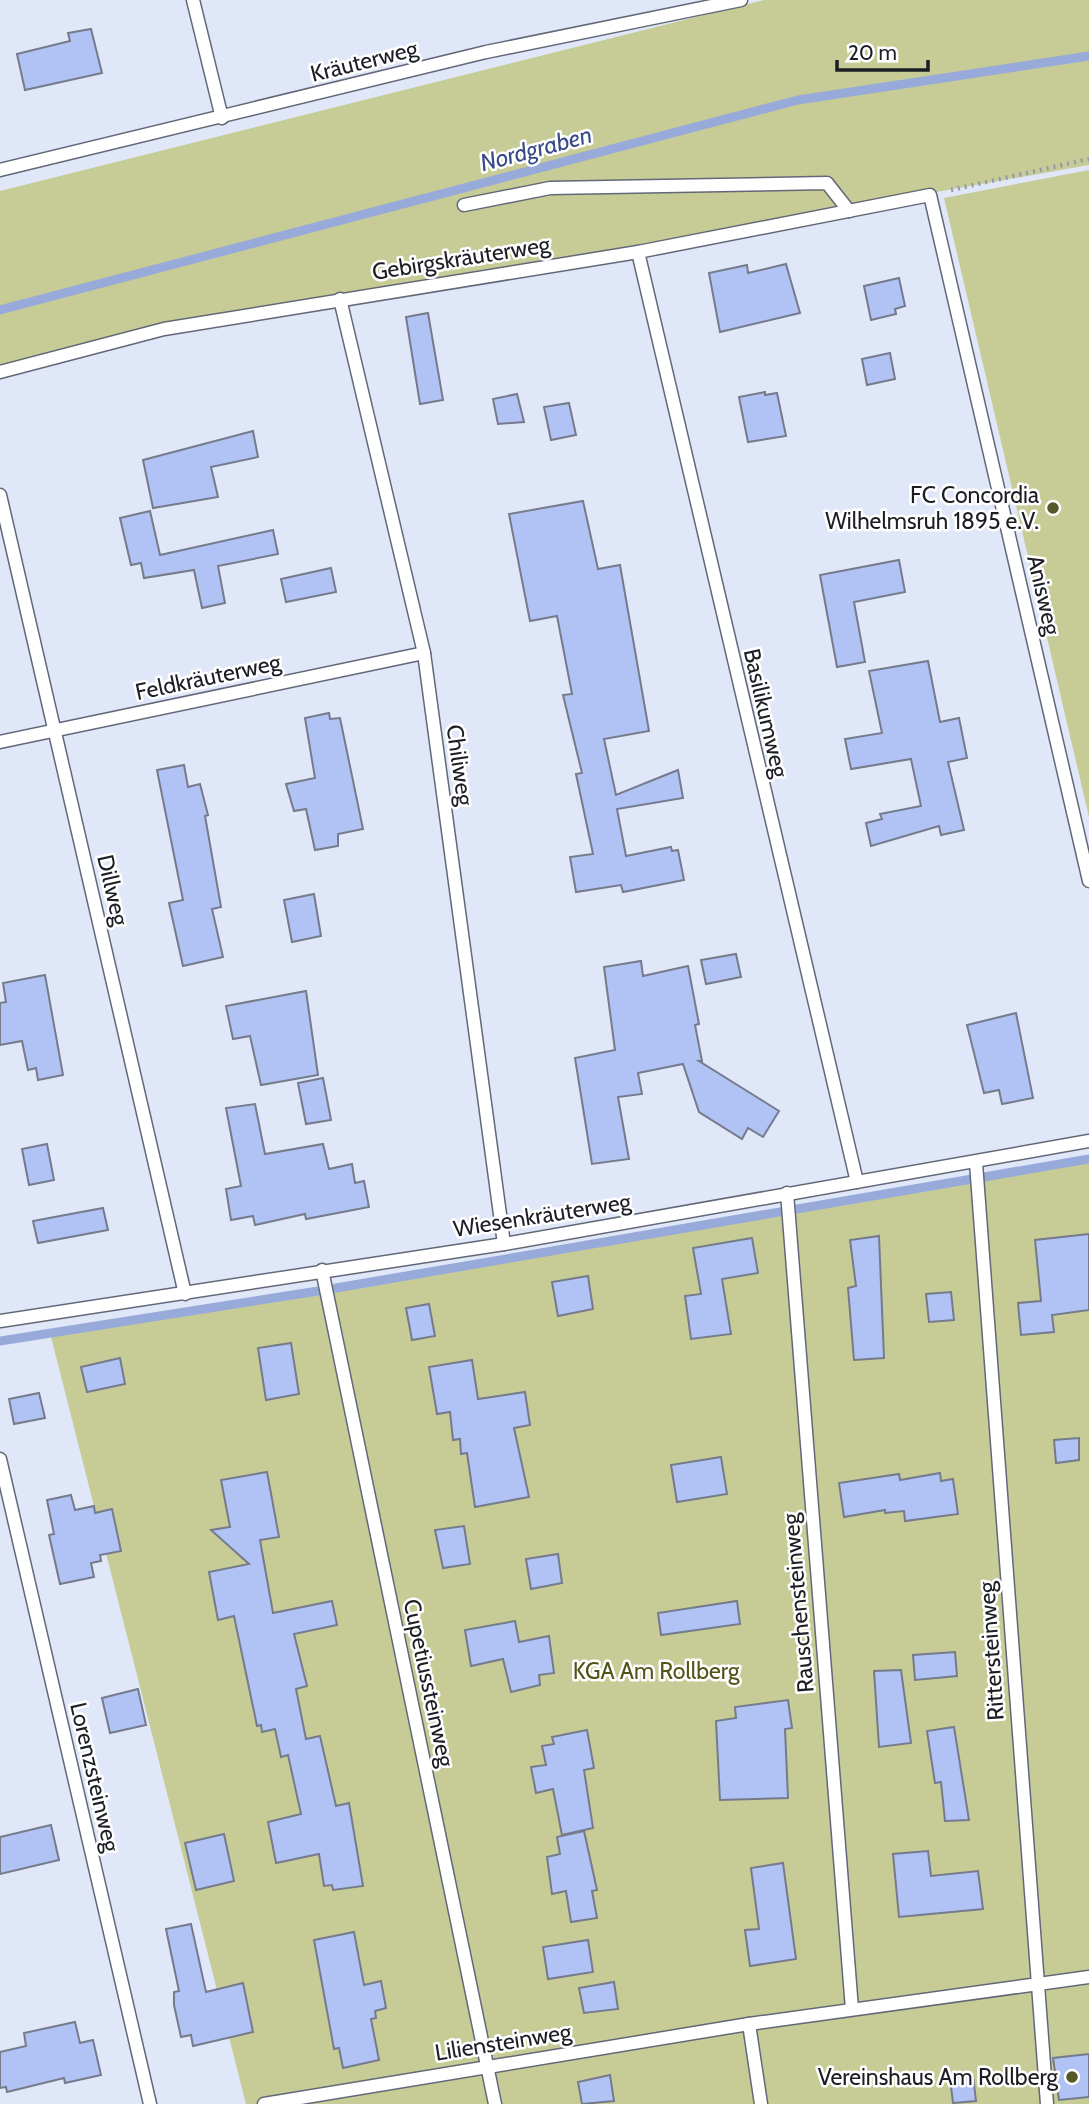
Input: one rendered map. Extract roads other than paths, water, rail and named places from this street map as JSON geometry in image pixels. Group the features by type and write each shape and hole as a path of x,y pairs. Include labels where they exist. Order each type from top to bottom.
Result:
{"lane":[{"path":"193,0 222,118"},
{"name":"Kräuterweg","path":"0,170 486,52 741,0"},
{"path":"464,205 550,188 827,183 849,211"},
{"name":"Gebirgskräuterweg","path":"0,372 164,329 638,252 930,195"},
{"name":"Anisweg","path":"930,195 1089,881"},
{"name":"Basilikumweg","path":"638,252 858,1182"},
{"name":"Chiliweg","path":"340,299 424,653 504,1244"},
{"name":"Dillweg","path":"0,495 185,1294"},
{"name":"Feldkräuterweg","path":"0,742 424,653"},
{"name":"Wiesenkräuterweg","path":"0,1321 185,1294 322,1270 788,1206 858,1182 1089,1141"},
{"name":"Rittersteinweg","path":"976,1163 1047,2104"},
{"name":"Rauschensteinweg","path":"788,1206 852,2009"},
{"name":"Cupetiussteinweg","path":"322,1270 495,2104"},
{"name":"Lorenzsteinweg","path":"0,1459 150,2104"},
{"name":"Liliensteinweg","path":"264,2104 487,2065 748,2024 1037,1982 1089,1977"},
{"path":"748,2024 761,2104"}],"waterway":[{"name":"Nordgraben","path":"0,310 798,100 1089,56"},
{"path":"336,1288 1089,1159"},
{"path":"0,1341 318,1291"}],"place":[{"name":"FC Concordia Wilhelmsruh 1895 e.V.","path":"1053,508"},
{"name":"Vereinshaus Am Rollberg","path":"1072,2077"}],"park label":[{"name":"KGA Am Rollberg","path":"656,1671"}]}
